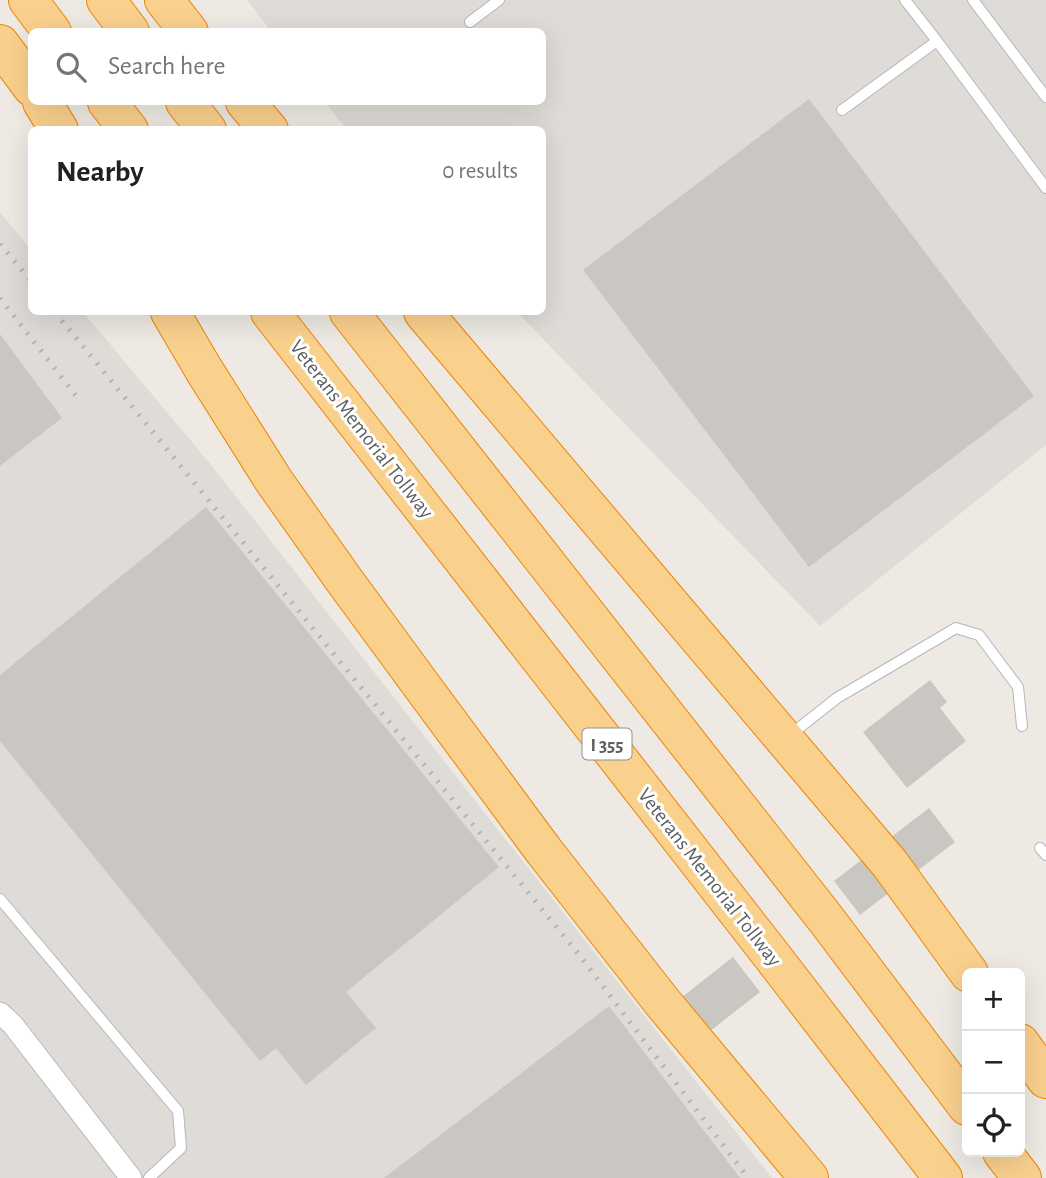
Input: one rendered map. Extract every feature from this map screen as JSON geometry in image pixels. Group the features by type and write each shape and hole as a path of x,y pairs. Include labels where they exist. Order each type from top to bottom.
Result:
{"highway":[{"path":"28,0 49,28"},
{"path":"106,0 127,28"},
{"path":"164,0 186,28"},
{"path":"0,44 28,82"},
{"path":"44,105 57,126"},
{"path":"109,105 126,126"},
{"path":"187,105 204,126"},
{"path":"248,105 266,126"},
{"path":"172,315 274,481 422,686 646,981 808,1178"},
{"name":"Veterans Memorial Tollway","path":"272,315 943,1178"},
{"path":"351,315 825,918 962,1099"},
{"path":"426,315 890,864 965,968"},
{"path":"1025,1050 1046,1079"},
{"path":"1006,1157 1022,1178"}],"street":[{"path":"0,1013 13,1025 131,1178"}],"lane":[{"path":"470,22 499,0"},
{"path":"905,0 1046,188"},
{"path":"973,0 1046,96"},
{"path":"842,110 937,41"},
{"path":"785,739 838,698 956,628 979,635 1018,687 1022,726"},
{"path":"0,899 178,1111 181,1148 149,1178"}],"shaded area":[{"path":"247,0 1046,0 1046,445 820,626 520,315 546,315 546,126 344,126 327,105 546,105 546,28 269,28"},
{"path":"0,212 28,246 28,315 86,315 212,466 772,1178 0,1178"}],"building":[{"path":"809,99 1034,396 809,567 583,270"},
{"path":"0,334 62,418 0,466"},
{"path":"206,507 499,867 346,992 376,1028 306,1085 276,1048 260,1061 0,741 0,675"},
{"path":"930,680 947,702 940,708 966,741 907,788 863,732"},
{"path":"929,808 955,842 860,915 834,881"},
{"path":"733,957 760,992 686,1050 659,1015"},
{"path":"609,1006 740,1178 384,1178"}],"railway":[{"path":"0,244 28,277"},
{"path":"0,298 80,401"},
{"path":"57,315 580,956 748,1178"}]}
